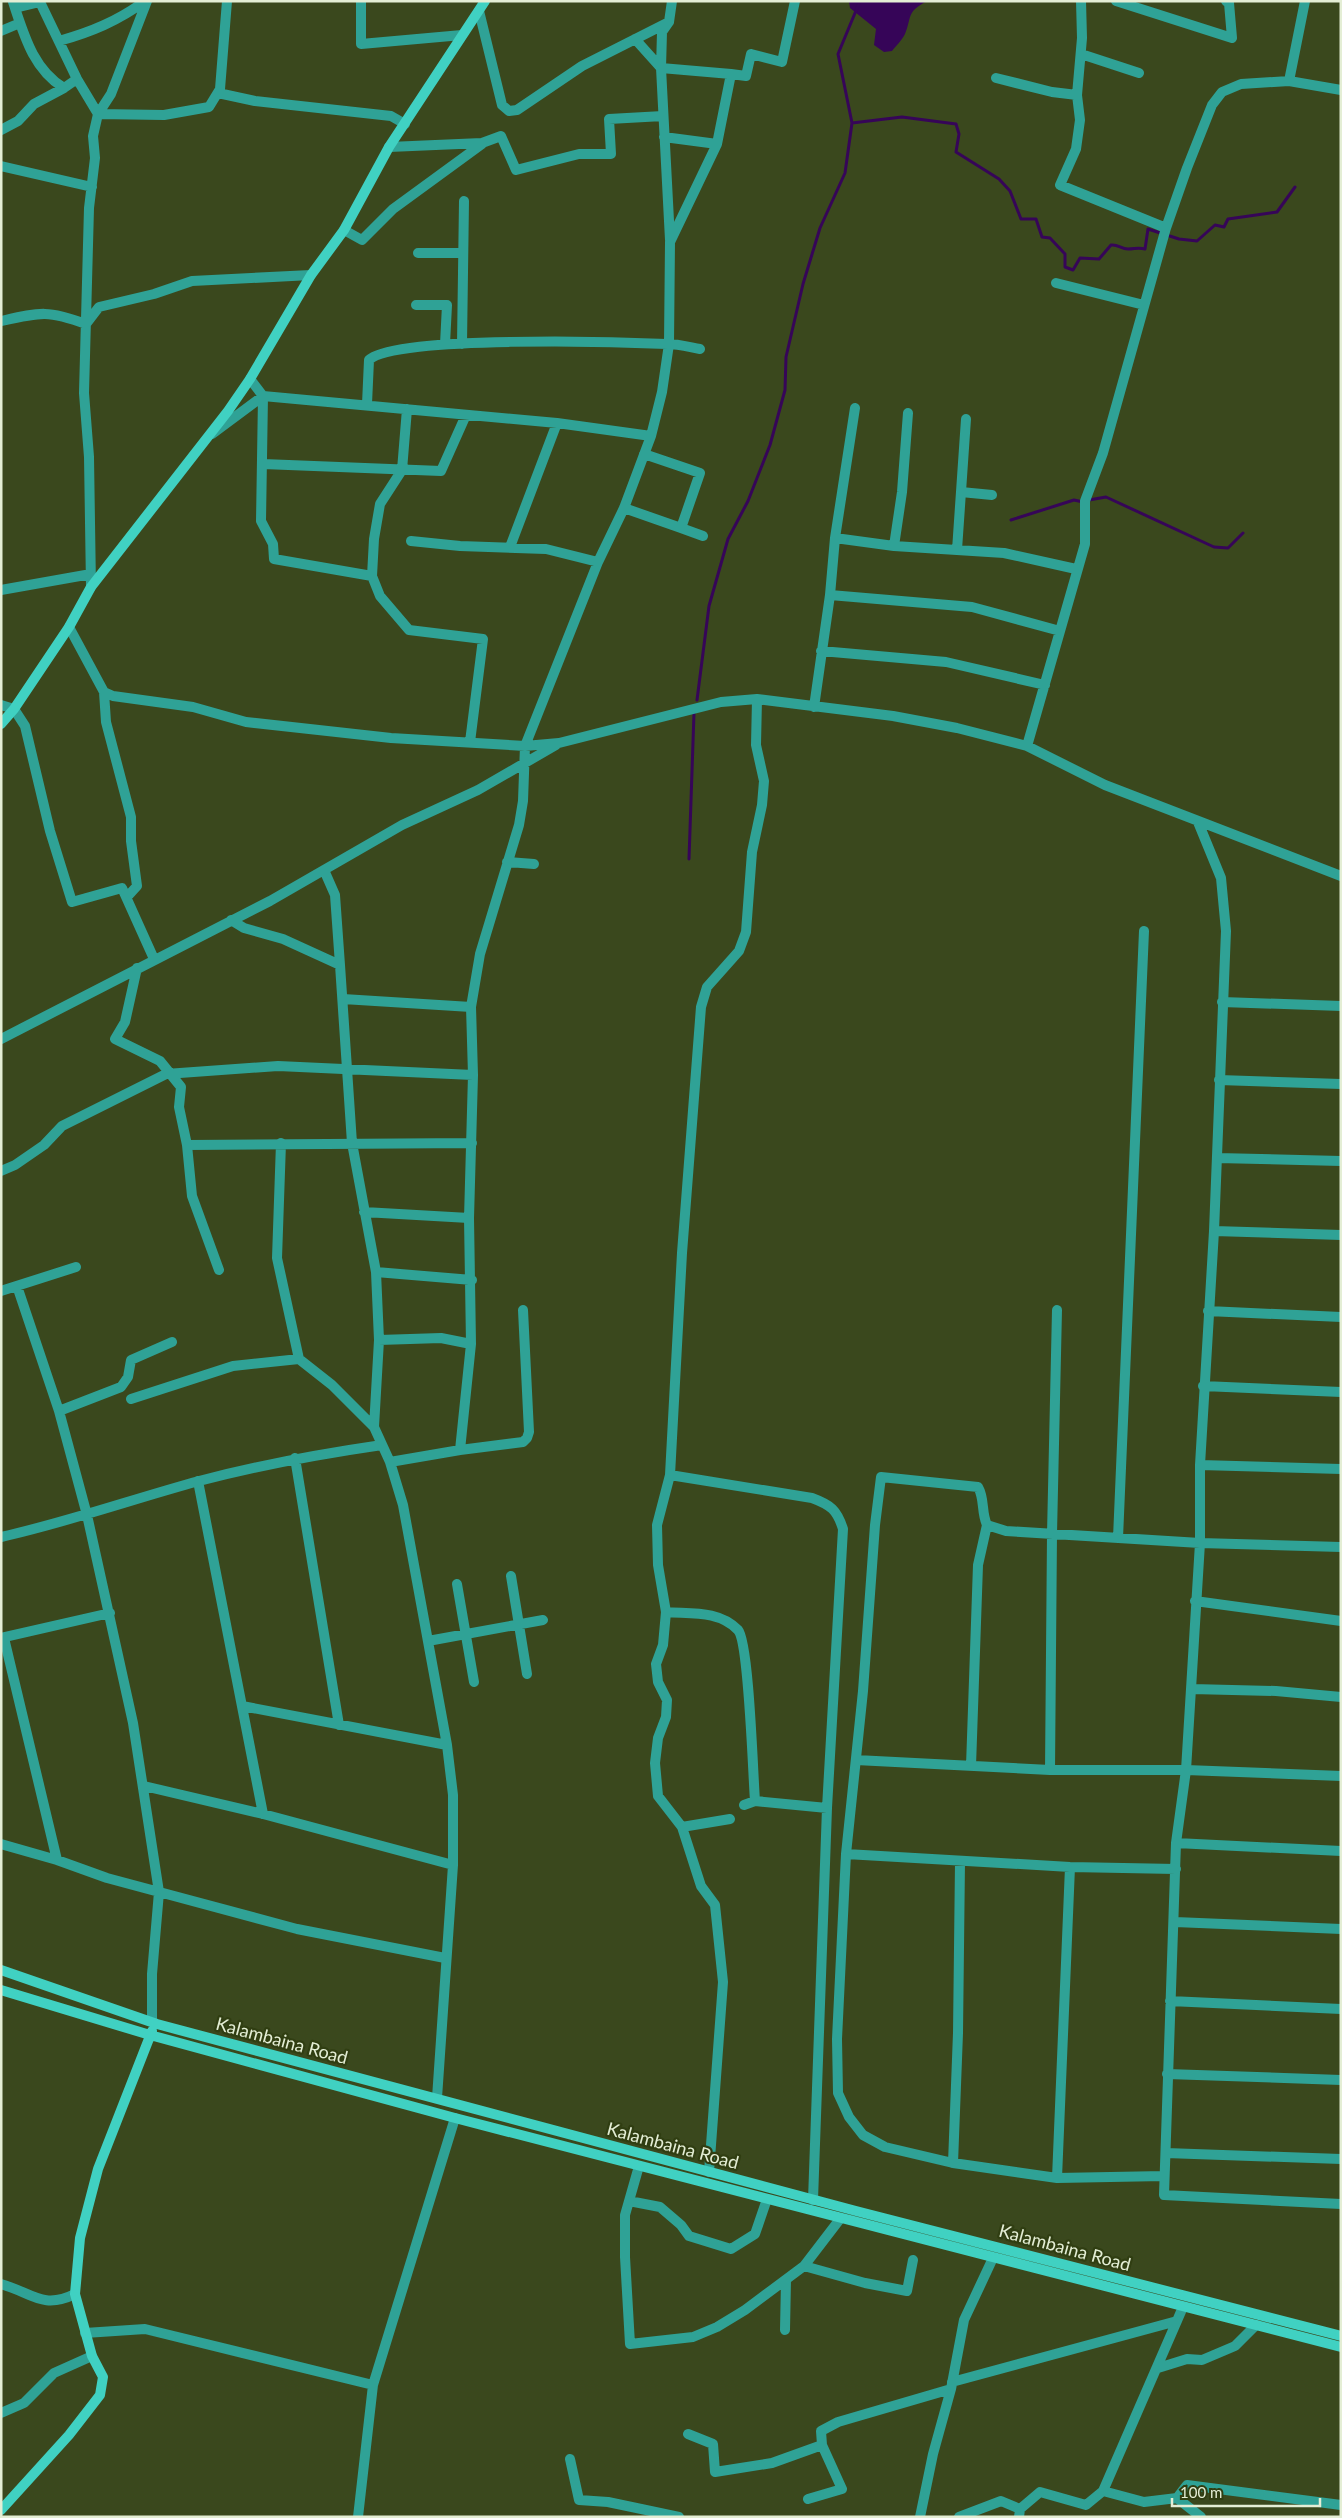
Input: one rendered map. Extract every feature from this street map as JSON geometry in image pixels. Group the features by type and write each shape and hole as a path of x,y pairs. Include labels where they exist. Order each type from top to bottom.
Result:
{"main road":[{"path":"1,724 14,710 69,627 91,586 209,436 250,379 311,275 344,230 389,147 485,1"},
{"name":"Kalambaina Road","path":"1,1970 154,2023 813,2200 1341,2336"},
{"name":"Kalambaina Road","path":"1,1990 150,2035 455,2118 840,2220 1341,2347"},
{"path":"1,2510 69,2435 100,2395 103,2377 92,2356 75,2294 80,2238 98,2169 154,2023"}],"street":[{"path":"59,41 96,30 127,14 146,1"},
{"path":"91,586 90,457 84,393 89,208 95,158 93,136 98,114 111,94 146,1"},
{"path":"98,114 173,114 209,107 218,93 226,35 227,1"},
{"path":"361,1 360,44 462,35"},
{"path":"460,1450 471,1344 472,1280 469,1218 473,1075 471,1007 480,954 522,809 525,746 598,562 624,508 651,436 662,392 669,344 670,242 661,68 662,32 669,22 672,1"},
{"path":"635,39 661,68 746,76 751,54 782,62 795,1"},
{"path":"1081,1 1081,54 1077,95 1080,120 1076,149 1060,186 1166,228"},
{"path":"1116,1 1232,38 1229,3 1226,1"},
{"path":"1289,81 1305,1"},
{"path":"64,88 46,75 35,61 14,4 40,2 77,79 98,114"},
{"path":"479,11 502,106 509,111 517,110 582,66 669,22"},
{"path":"1,31 20,23"},
{"path":"1081,54 1140,73"},
{"path":"670,242 717,144 731,74"},
{"path":"996,78 1052,92 1077,95"},
{"path":"1,130 18,121 34,104 77,79"},
{"path":"1027,746 1076,569 1085,544 1085,502 1103,453 1166,228 1212,105 1222,92 1241,84 1289,81 1341,90"},
{"path":"218,93 255,101 391,116 405,124"},
{"path":"344,230 362,240 393,209 482,143 501,136 516,170 580,154 610,154 609,119 663,116"},
{"path":"664,137 717,144"},
{"path":"389,147 482,143"},
{"path":"1,166 92,187"},
{"path":"462,344 464,201"},
{"path":"418,253 463,253"},
{"path":"86,324 98,307 154,294 192,281 311,275"},
{"path":"1056,283 1144,305"},
{"path":"416,305 447,305 445,344"},
{"path":"1,321 35,313 57,313 86,324"},
{"path":"367,404 368,363 372,357 402,347 445,344 669,344 700,349"},
{"path":"250,379 263,396 261,521 273,544 274,559 372,576"},
{"path":"209,436 263,396 367,404 557,423 651,436"},
{"path":"814,707 830,596 835,538 855,408"},
{"path":"407,409 402,470 380,504 372,576 380,596 409,630 483,639 470,742"},
{"path":"894,546 902,492 908,413"},
{"path":"263,464 441,471 466,415"},
{"path":"957,550 966,418"},
{"path":"510,547 557,423"},
{"path":"644,454 700,473 681,528"},
{"path":"961,492 992,495"},
{"path":"624,508 702,536"},
{"path":"835,538 894,546 1004,552 1076,569"},
{"path":"411,541 460,546 546,549 598,562"},
{"path":"1,590 91,574"},
{"path":"830,596 972,607 1060,631"},
{"path":"69,627 104,692 106,722 131,817 131,840 138,886 127,897"},
{"path":"821,651 946,662 1045,685"},
{"path":"104,692 113,696 193,707 246,722 391,738 525,746 559,743 721,702 757,699 893,716 939,724 1027,746 1105,785 1341,876"},
{"path":"709,2172 723,1982 714,1906 702,1886 682,1827 658,1796 655,1772 658,1738 666,1717 667,1700 658,1682 656,1664 663,1645 666,1612 658,1565 657,1525 670,1475 682,1253 701,1007 707,987 739,951 746,932 752,852 762,805 764,781 756,745 757,699"},
{"path":"1,705 14,710 25,726 50,831 72,902 122,888 154,959"},
{"path":"1,1039 231,920 402,825 523,765 559,743"},
{"path":"1198,822 1221,878 1226,931 1214,1231 1203,1386 1200,1464 1200,1543 1186,1770 1176,1844 1175,1922 1167,2074 1164,2195 1341,2204"},
{"path":"507,862 534,864"},
{"path":"324,870 336,895 352,1143 360,1174 364,1212 376,1272 379,1340 374,1428"},
{"path":"231,920 244,928 283,939 340,965"},
{"path":"1118,1538 1144,931"},
{"path":"137,968 126,1022 115,1039 160,1061 182,1087 179,1107 187,1145 192,1196 219,1270"},
{"path":"343,999 471,1007"},
{"path":"1222,1002 1341,1006"},
{"path":"1,1171 15,1165 44,1145 62,1126 170,1074 278,1066 473,1075"},
{"path":"1219,1080 1341,1084"},
{"path":"281,1143 277,1258 299,1358 332,1385 374,1428 390,1462 403,1505 447,1745 454,1794 453,1865 445,1958 437,2098"},
{"path":"187,1145 472,1143"},
{"path":"1217,1158 1341,1161"},
{"path":"364,1212 469,1218"},
{"path":"1214,1231 1341,1235"},
{"path":"1,1291 76,1267"},
{"path":"376,1272 472,1280"},
{"path":"17,1286 59,1411 87,1515 110,1613 144,1786 159,1892 152,1974 154,2023"},
{"path":"390,1462 523,1442 527,1438 529,1432 522,1310"},
{"path":"1050,1770 1052,1534 1057,1310"},
{"path":"1208,1311 1341,1317"},
{"path":"379,1340 441,1338 471,1344"},
{"path":"59,1411 121,1387 128,1377 131,1360 172,1342"},
{"path":"131,1399 233,1366 299,1358"},
{"path":"1203,1386 1341,1392"},
{"path":"1,1536 87,1515 198,1482 295,1458 382,1444"},
{"path":"295,1458 339,1725"},
{"path":"1200,1464 1341,1469"},
{"path":"670,1475 812,1498 824,1503 838,1513 843,1529 827,1808 813,2200"},
{"path":"971,1766 978,1565 987,1525 984,1518 982,1493 978,1486 882,1477 875,1525 856,1760 846,1854 837,2039 838,2093 849,2117 864,2135 885,2148 953,2163 1057,2178 1164,2176"},
{"path":"198,1482 263,1814"},
{"path":"987,1525 1006,1531 1052,1534 1200,1543 1341,1547"},
{"path":"511,1576 526,1674"},
{"path":"457,1584 474,1682"},
{"path":"1195,1601 1341,1622"},
{"path":"666,1612 716,1615 738,1630 742,1638 747,1677 755,1800"},
{"path":"57,1860 3,1638 110,1613"},
{"path":"428,1641 543,1620"},
{"path":"1192,1688 1276,1691 1341,1697"},
{"path":"242,1706 447,1745"},
{"path":"856,1760 1050,1770 1186,1770 1341,1776"},
{"path":"144,1786 263,1814 453,1865"},
{"path":"744,1805 755,1800 827,1808"},
{"path":"682,1827 730,1819"},
{"path":"1,1844 57,1860 107,1878 297,1929 445,1958"},
{"path":"1176,1844 1341,1851"},
{"path":"846,1854 960,1862 1176,1869"},
{"path":"953,2163 958,2033 960,1862"},
{"path":"1057,2178 1070,1867"},
{"path":"1175,1922 1341,1929"},
{"path":"1170,2001 1341,2009"},
{"path":"1167,2074 1341,2080"},
{"path":"358,2517 373,2385 455,2118"},
{"path":"1166,2153 1341,2159"},
{"path":"639,2166 625,2215 625,2257 630,2344 693,2337 717,2327 745,2310 804,2266 840,2220"},
{"path":"629,2201 660,2207 681,2225 689,2236 731,2249 755,2234 767,2200"},
{"path":"920,2517 933,2454 951,2386 964,2320 993,2258"},
{"path":"804,2266 865,2283 907,2290 913,2260"},
{"path":"786,2280 786,2330"},
{"path":"1,2284 42,2301 54,2301 75,2294"},
{"path":"959,2517 1001,2501 1020,2513 1040,2492 1086,2505 1103,2491 1183,2307"},
{"path":"808,2499 842,2489 822,2445 821,2431 838,2422 951,2386 1177,2321"},
{"path":"1158,2368 1187,2359 1202,2360 1235,2346 1256,2325"},
{"path":"85,2332 145,2329 373,2385"},
{"path":"1,2413 24,2403 54,2373 92,2356"},
{"path":"688,2434 713,2444 714,2472 772,2463 822,2445"},
{"path":"570,2459 580,2500 608,2502 675,2516"},
{"path":"1177,2498 1187,2485 1341,2505"},
{"path":"1103,2491 1144,2502 1177,2498 1201,2517"}],"shaded area":[{"path":"849,1 927,1 913,12 905,34 892,51 884,52 874,45 876,29 850,8"}],"waterway":[{"path":"697,700 709,606 728,539 748,501 770,445 785,390 786,357 803,284 820,228 845,173 852,123 838,54 860,1"},
{"path":"852,123 902,117 956,124 959,134 956,152 999,179 1010,191 1021,219 1036,219 1042,237 1050,238 1065,254 1065,267 1073,270 1080,258 1099,259 1111,245 1126,249 1145,249 1148,229 1179,239 1197,241 1215,225 1224,227 1228,219 1277,212 1295,187"},
{"path":"1089,500 1106,497 1214,547 1228,548 1243,533"},
{"path":"1011,520 1074,500 1083,502"},
{"path":"689,859 694,713"}]}
